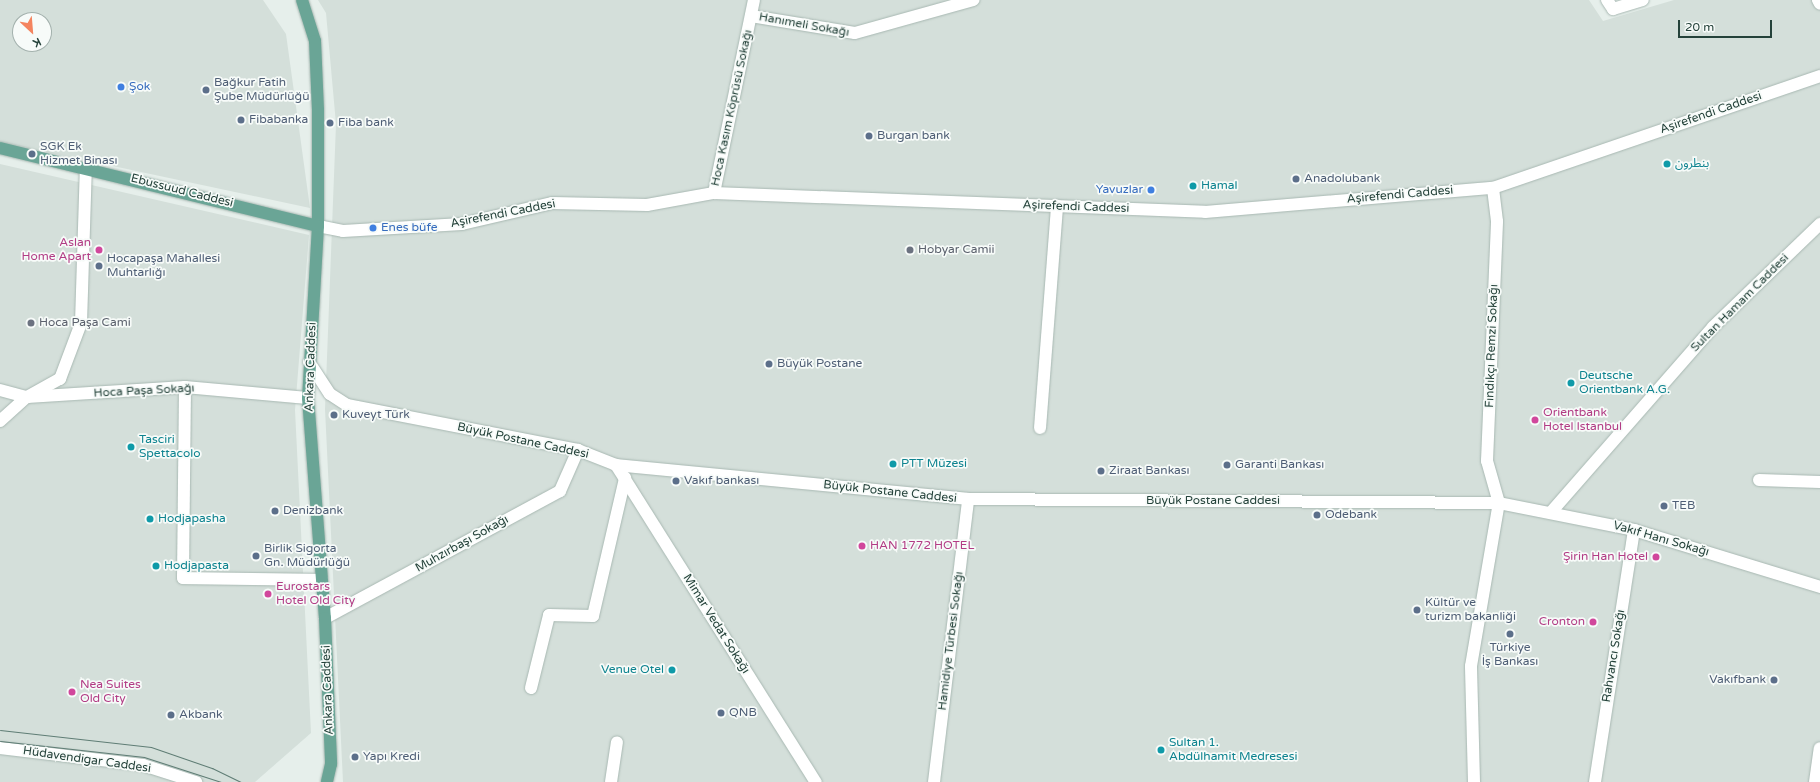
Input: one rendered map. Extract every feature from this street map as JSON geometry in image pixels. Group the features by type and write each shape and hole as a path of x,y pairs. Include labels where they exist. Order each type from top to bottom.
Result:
{"main road":[{"name":"Ankara Caddesi","path":"302,0 315,41 318,110 318,226 308,398 325,618 331,764 327,782"},
{"name":"Ebussuud Caddesi","path":"0,148 86,166 318,226"}],"street":[{"name":"Hoca Kasım Köprüsü Sokağı","path":"714,193 754,0"},
{"name":"Hanımeli Sokağı","path":"751,16 855,33 973,0"},
{"path":"1607,0 1613,9 1643,0"},
{"path":"1818,0 1820,4"},
{"name":"Aşirefendi Caddesi","path":"318,226 343,231 462,224 552,203 647,204 714,193 1205,212 1493,188 1820,76"},
{"path":"0,421 27,397 60,379 81,323 86,166"},
{"name":"Fındıkçı Remzi Sokağı","path":"1493,188 1497,221 1487,461 1499,503"},
{"path":"1040,428 1057,206"},
{"name":"Sultan Hamam Caddesi","path":"1552,511 1714,327 1820,224"},
{"name":"Büyük Postane Caddesi","path":"309,362 330,394 348,405 578,450 616,465 968,499 1499,503"},
{"path":"185,387 183,578 322,580"},
{"name":"Hoca Paşa Sokağı","path":"0,390 27,397 185,387 308,398"},
{"name":"Muhzırbaşı Sokağı","path":"325,618 560,491 578,450"},
{"name":"Mimar Vedat Sokağı","path":"616,465 816,782"},
{"path":"531,688 549,615 593,616 625,478"},
{"path":"1759,480 1820,482"},
{"name":"Hamidiye Türbesi Sokağı","path":"934,782 968,499"},
{"path":"1474,782 1471,666 1499,503"},
{"name":"Vakıf Hanı Sokağı","path":"1499,503 1552,511 1634,530 1820,587"},
{"name":"Rahvancı Sokağı","path":"1595,782 1634,530"},
{"path":"611,782 618,742"},
{"name":"Hüdavendigar Caddesi","path":"0,748 143,765 196,782"},
{"path":"1815,782 1820,748"}],"shaded area":[{"path":"0,0 263,0 286,34 310,208 0,142"},
{"path":"318,0 1589,0 1603,21 1674,0 1820,0 1820,782 343,782 325,409 336,124 326,13"},
{"path":"0,164 309,235 295,410 311,733 255,782 0,782"}],"tram line":[{"path":"0,730 151,747 212,768 241,782"},
{"path":"0,741 144,757 221,782"}],"place":[{"name":"Şok","path":"121,87"},
{"name":"Bağkur Fatih Şube Müdürlüğü","path":"206,90"},
{"name":"Fibabanka","path":"241,120"},
{"name":"Fiba bank","path":"330,123"},
{"name":"Burgan bank","path":"869,136"},
{"name":"SGK Ek Hizmet Binası","path":"32,154"},
{"name":"بنطرون","path":"1667,164"},
{"name":"Anadolubank","path":"1296,179"},
{"name":"Hamal","path":"1193,186"},
{"name":"Yavuzlar","path":"1151,190"},
{"name":"Enes büfe","path":"373,228"},
{"name":"Aslan Home Apart","path":"99,250"},
{"name":"Hobyar Camii","path":"910,250"},
{"name":"Hocapaşa Mahallesi Muhtarlığı","path":"99,266"},
{"name":"Hoca Paşa Cami","path":"31,323"},
{"name":"Büyük Postane","path":"769,364"},
{"name":"Deutsche Orientbank A.G.","path":"1571,383"},
{"name":"Kuveyt Türk","path":"334,415"},
{"name":"Orientbank Hotel Istanbul","path":"1535,420"},
{"name":"Tasciri Spettacolo","path":"131,447"},
{"name":"PTT Müzesi","path":"893,464"},
{"name":"Garanti Bankası","path":"1227,465"},
{"name":"Ziraat Bankası","path":"1101,471"},
{"name":"Vakıf bankası","path":"676,481"},
{"name":"TEB","path":"1664,506"},
{"name":"Denizbank","path":"275,511"},
{"name":"Odebank","path":"1317,515"},
{"name":"Hodjapasha","path":"150,519"},
{"name":"HAN 1772 HOTEL","path":"862,546"},
{"name":"Birlik Sigorta Gn. Müdürlüğü","path":"256,556"},
{"name":"Şirin Han Hotel","path":"1656,557"},
{"name":"Hodjapasta","path":"156,566"},
{"name":"Eurostars Hotel Old City","path":"268,594"},
{"name":"Kültür ve turizm bakanliği","path":"1417,610"},
{"name":"Cronton","path":"1593,622"},
{"name":"Türkiye İş Bankası","path":"1510,634"},
{"name":"Venue Otel","path":"672,670"},
{"name":"Vakıfbank","path":"1774,680"},
{"name":"Nea Suites Old City","path":"72,692"},
{"name":"QNB","path":"721,713"},
{"name":"Akbank","path":"171,715"},
{"name":"Sultan 1. Abdülhamit Medresesi","path":"1161,750"},
{"name":"Yapı Kredi","path":"355,757"}]}
